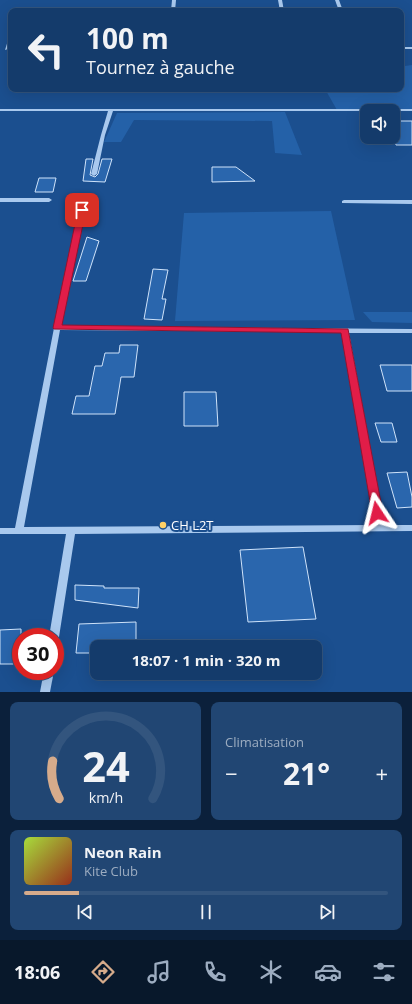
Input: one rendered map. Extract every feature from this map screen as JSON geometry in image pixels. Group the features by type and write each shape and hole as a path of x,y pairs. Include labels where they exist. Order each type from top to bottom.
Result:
{"street":[{"path":"0,110 412,110"},
{"path":"94,174 103,135 111,110"},
{"path":"0,200 49,200"},
{"path":"344,202 412,202"},
{"path":"19,531 57,328 82,210"},
{"path":"57,328 412,331"},
{"path":"344,331 380,529"},
{"path":"0,531 412,528"},
{"path":"55,628 71,530"},
{"path":"46,692 48,680"}],"shaded area":[{"path":"404,65 412,65 412,110 400,110 400,104 360,104 360,110 337,110 327,92 404,92"},
{"path":"285,112 302,155 275,153 272,121 134,120 121,142 104,142 117,113"},
{"path":"331,211 355,320 175,321 184,213"},
{"path":"363,312 412,312 412,323 372,322"}],"building":[{"path":"400,121 412,121 412,145 396,145 400,144"},
{"path":"86,159 93,159 90,175 95,177 98,174 102,159 112,159 105,182 83,181"},
{"path":"212,167 236,167 255,181 212,182"},
{"path":"39,178 56,178 53,192 35,192"},
{"path":"87,237 99,241 86,281 73,281"},
{"path":"153,269 168,270 162,299 166,299 162,320 144,319"},
{"path":"120,345 138,345 134,377 121,377 115,414 72,414 76,396 89,396 95,366 102,366 105,353 119,353"},
{"path":"380,365 412,365 412,391 387,391"},
{"path":"184,392 216,392 218,426 184,426"},
{"path":"375,423 392,423 397,442 381,442"},
{"path":"407,472 412,497 412,507 397,508 387,473"},
{"path":"303,547 316,619 248,622 240,550"},
{"path":"75,585 104,586 104,588 139,588 138,608 75,600"},
{"path":"136,622 136,640 90,640 90,653 76,653 79,624"},
{"path":"12,629 12,664 0,664 0,630"}],"place":[{"name":"CH L2T","path":"163,525"}],"route":[{"path":"82,210 57,328 344,331 377,513"}]}
